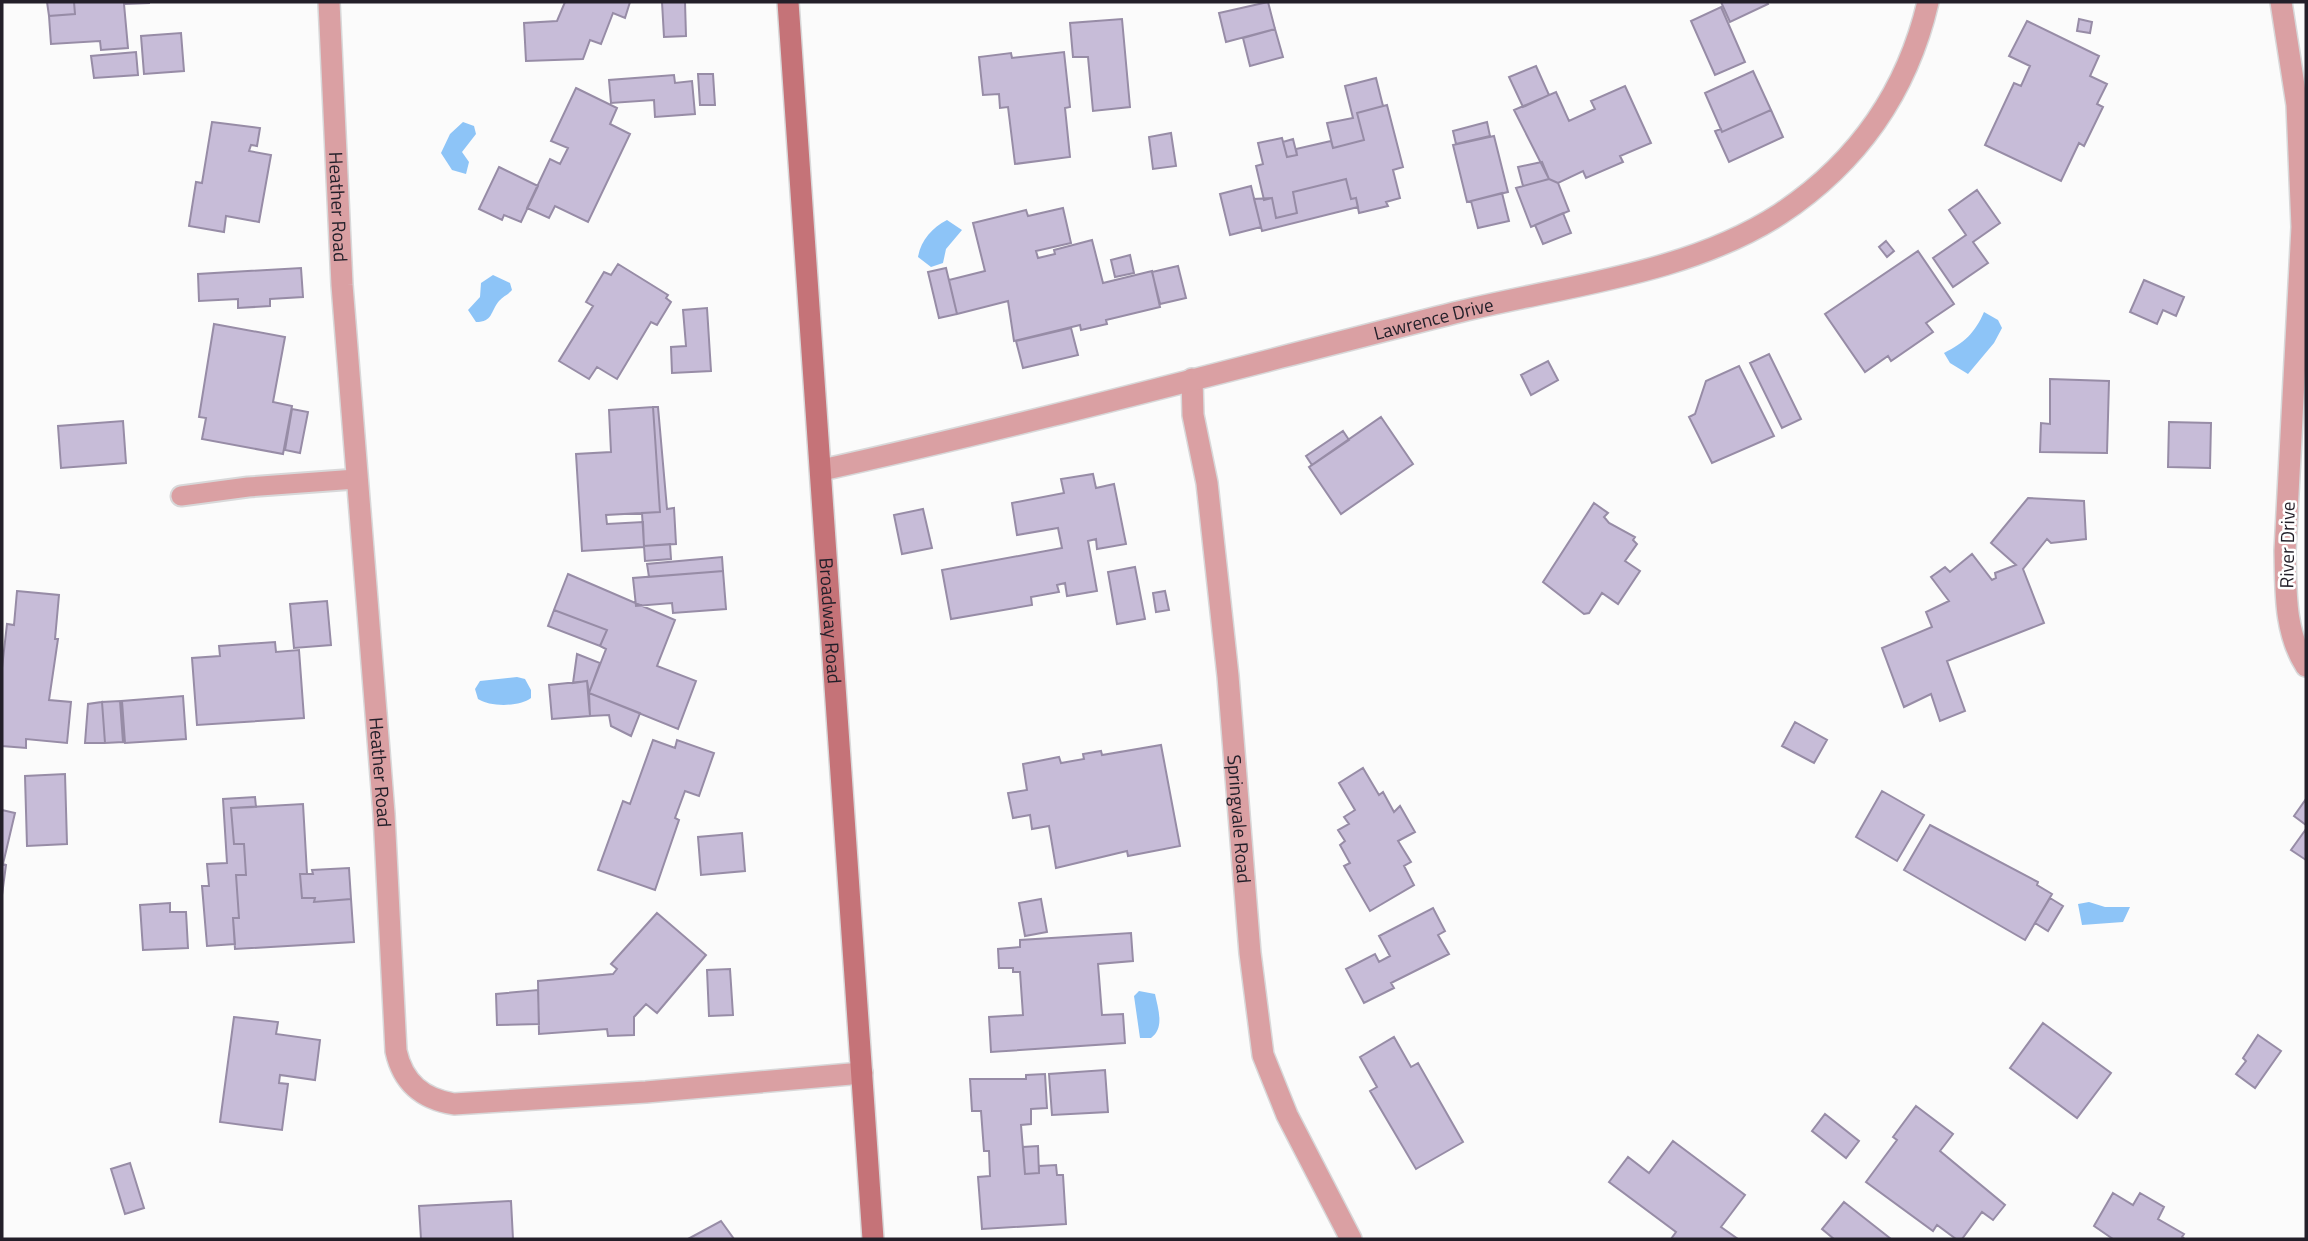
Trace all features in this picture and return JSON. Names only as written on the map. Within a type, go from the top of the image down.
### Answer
[{"type":"street","name":"Heather Road","points":[[329,2],[342,285],[384,814],[396,1051],[405,1076],[413,1086],[435,1101],[454,1104],[646,1092],[862,1073]]},
{"type":"street","name":"Broadway Road","points":[[788,2],[873,1239]]},
{"type":"street","name":"Lawrence Drive","points":[[822,470],[1466,310],[1584,285],[1707,250],[1777,215],[1816,187],[1882,114],[1899,89],[1915,50],[1928,2]]},
{"type":"street","name":"River Drive","points":[[2281,2],[2297,105],[2302,227],[2285,551],[2286,602],[2291,633],[2306,666]]},
{"type":"street","name":"Springvale Road","points":[[1192,379],[1193,415],[1207,483],[1228,676],[1250,953],[1263,1055],[1287,1115],[1351,1239]]},
{"type":"lane","points":[[181,496],[248,487],[356,479]]},
{"type":"water","points":[[463,122],[474,126],[476,134],[462,152],[469,162],[466,174],[452,170],[441,153],[450,134]]},
{"type":"water","points":[[947,220],[962,230],[946,249],[943,263],[931,267],[918,257],[919,251],[928,235]]},
{"type":"water","points":[[493,275],[510,283],[512,290],[499,301],[486,320],[476,322],[468,310],[480,297],[481,283]]},
{"type":"water","points":[[1984,312],[1998,320],[2002,328],[1994,343],[1968,374],[1950,363],[1944,353],[1968,337]]},
{"type":"water","points":[[517,677],[525,679],[531,690],[531,698],[526,701],[504,705],[478,699],[475,689],[480,681]]},
{"type":"water","points":[[2089,902],[2105,907],[2130,907],[2123,922],[2082,925],[2078,904]]},
{"type":"water","points":[[1139,991],[1155,994],[1159,1024],[1151,1038],[1140,1038],[1134,996]]},
{"type":"building","points":[[47,2],[74,2],[75,14],[49,16]]},
{"type":"building","points":[[74,2],[149,3],[124,4],[128,48],[101,50],[100,41],[51,44],[49,16],[75,14]]},
{"type":"building","points":[[565,2],[630,2],[625,18],[613,13],[601,44],[590,40],[583,59],[526,61],[524,23],[557,21]]},
{"type":"building","points":[[662,2],[685,2],[686,36],[664,37]]},
{"type":"building","points":[[1268,2],[1275,29],[1226,42],[1219,13]]},
{"type":"building","points":[[1721,2],[1767,2],[1768,4],[1730,22]]},
{"type":"building","points":[[1721,7],[1745,62],[1715,75],[1691,21]]},
{"type":"building","points":[[1122,19],[1130,107],[1093,111],[1088,57],[1073,57],[1070,23]]},
{"type":"building","points":[[2079,19],[2092,22],[2090,33],[2077,31]]},
{"type":"building","points":[[2027,21],[2099,56],[2090,76],[2107,84],[2097,104],[2103,107],[2084,146],[2079,143],[2061,181],[1985,145],[2014,83],[2021,86],[2030,66],[2009,56]]},
{"type":"building","points":[[1275,29],[1283,57],[1250,66],[1243,38]]},
{"type":"building","points":[[181,33],[184,71],[144,74],[141,36]]},
{"type":"building","points":[[136,52],[138,75],[94,78],[91,56]]},
{"type":"building","points":[[1064,52],[1070,107],[1065,108],[1070,157],[1015,164],[1008,107],[1000,108],[999,94],[983,95],[979,57],[1011,53],[1012,58]]},
{"type":"building","points":[[1536,66],[1549,95],[1523,107],[1509,77]]},
{"type":"building","points":[[1753,71],[1771,110],[1722,132],[1705,93]]},
{"type":"building","points":[[698,74],[713,74],[715,105],[700,105]]},
{"type":"building","points":[[674,75],[675,83],[692,81],[695,114],[655,117],[654,100],[611,103],[609,80]]},
{"type":"building","points":[[1376,78],[1383,106],[1357,113],[1364,140],[1333,148],[1327,123],[1353,118],[1345,86]]},
{"type":"building","points":[[1625,86],[1651,143],[1620,156],[1623,162],[1586,178],[1583,171],[1558,183],[1549,179],[1514,110],[1556,92],[1569,121],[1595,109],[1591,101]]},
{"type":"building","points":[[576,88],[617,108],[610,124],[630,134],[588,222],[555,206],[549,218],[527,208],[550,159],[560,164],[568,148],[551,141]]},
{"type":"building","points":[[1387,105],[1403,167],[1393,170],[1400,198],[1386,202],[1388,206],[1359,213],[1356,198],[1351,199],[1346,179],[1293,192],[1297,213],[1276,218],[1272,198],[1264,200],[1256,166],[1263,164],[1258,143],[1282,138],[1287,157],[1297,155],[1296,149],[1331,141],[1333,148],[1364,140],[1357,113]]},
{"type":"building","points":[[1771,110],[1783,137],[1729,162],[1715,131],[1721,129],[1722,132]]},
{"type":"building","points":[[212,122],[260,128],[257,146],[251,145],[249,151],[271,155],[259,222],[226,216],[224,232],[189,226],[196,182],[202,183]]},
{"type":"building","points":[[1487,122],[1490,136],[1456,144],[1453,131]]},
{"type":"building","points":[[1171,133],[1176,166],[1153,169],[1149,137]]},
{"type":"building","points":[[1494,136],[1508,192],[1467,202],[1453,145]]},
{"type":"building","points":[[1293,139],[1297,155],[1287,157],[1283,142]]},
{"type":"building","points":[[1542,162],[1549,179],[1523,186],[1518,167]]},
{"type":"building","points":[[499,167],[538,186],[521,222],[504,215],[502,220],[479,209]]},
{"type":"building","points":[[1346,179],[1351,199],[1356,198],[1358,207],[1262,231],[1254,199],[1272,198],[1276,218],[1297,213],[1293,192]]},
{"type":"building","points":[[1549,179],[1558,183],[1569,211],[1531,227],[1516,188]]},
{"type":"building","points":[[1251,186],[1261,227],[1230,235],[1220,194]]},
{"type":"building","points":[[1977,190],[2000,223],[1973,242],[1988,263],[1953,287],[1933,258],[1966,235],[1949,210]]},
{"type":"building","points":[[1502,193],[1509,221],[1478,228],[1471,201]]},
{"type":"building","points":[[1063,208],[1071,243],[1036,251],[1038,258],[1055,254],[1054,250],[1092,240],[1103,283],[1152,271],[1160,307],[1106,320],[1107,324],[1081,330],[1080,325],[1014,341],[1008,301],[957,314],[949,280],[985,271],[973,223],[1026,210],[1028,216]]},
{"type":"building","points":[[1563,213],[1571,233],[1543,244],[1535,225]]},
{"type":"building","points":[[1886,241],[1894,251],[1887,257],[1879,247]]},
{"type":"building","points":[[1918,251],[1954,304],[1926,323],[1933,332],[1891,361],[1888,356],[1865,372],[1825,314]]},
{"type":"building","points":[[1130,255],[1134,273],[1115,277],[1111,260]]},
{"type":"building","points":[[618,264],[668,295],[666,298],[671,302],[657,325],[651,322],[617,379],[597,367],[589,379],[559,361],[593,306],[586,302],[604,272],[611,275]]},
{"type":"building","points":[[1178,266],[1186,298],[1160,304],[1152,272]]},
{"type":"building","points":[[301,268],[303,297],[270,299],[270,306],[238,308],[238,299],[199,301],[198,274]]},
{"type":"building","points":[[946,268],[957,314],[939,318],[928,272]]},
{"type":"building","points":[[2144,280],[2184,297],[2176,316],[2163,310],[2157,324],[2130,312]]},
{"type":"building","points":[[707,308],[711,371],[672,373],[671,347],[686,346],[683,310]]},
{"type":"building","points":[[214,324],[285,337],[273,402],[292,406],[283,454],[202,439],[206,418],[199,417]]},
{"type":"building","points":[[1071,328],[1078,355],[1023,368],[1016,341]]},
{"type":"building","points":[[1769,354],[1801,419],[1782,428],[1750,363]]},
{"type":"building","points":[[1548,361],[1558,380],[1531,395],[1521,375]]},
{"type":"building","points":[[1739,366],[1774,436],[1712,463],[1689,417],[1695,414],[1706,381]]},
{"type":"building","points":[[2050,379],[2109,381],[2107,453],[2040,452],[2041,423],[2050,424]]},
{"type":"building","points":[[653,407],[658,407],[667,509],[674,508],[676,544],[644,546],[642,513],[660,512]]},
{"type":"building","points":[[653,407],[660,512],[606,515],[607,524],[643,522],[644,547],[582,551],[576,454],[611,452],[609,410]]},
{"type":"building","points":[[292,409],[308,412],[300,453],[285,450]]},
{"type":"building","points":[[1381,417],[1413,464],[1341,514],[1309,467]]},
{"type":"building","points":[[123,421],[126,463],[61,468],[58,426]]},
{"type":"building","points":[[2169,422],[2211,423],[2210,468],[2168,467]]},
{"type":"building","points":[[1343,431],[1349,440],[1312,465],[1306,456]]},
{"type":"building","points":[[1093,474],[1096,488],[1114,484],[1126,544],[1097,549],[1096,539],[1088,541],[1097,591],[1067,596],[1065,583],[1057,585],[1059,592],[1031,597],[1032,605],[951,619],[942,570],[1062,548],[1058,528],[1017,535],[1012,503],[1064,493],[1061,479]]},
{"type":"building","points":[[2028,498],[2084,501],[2086,539],[2051,543],[2047,539],[2023,569],[2044,623],[1947,661],[1965,711],[1940,721],[1931,694],[1904,707],[1882,648],[1932,627],[1926,612],[1949,601],[1931,577],[1945,567],[1950,572],[1972,554],[1992,580],[1996,578],[1995,573],[2016,565],[1991,543]]},
{"type":"building","points":[[1594,503],[1608,513],[1604,517],[1609,523],[1635,537],[1633,540],[1637,544],[1625,561],[1640,571],[1618,604],[1602,593],[1589,613],[1584,614],[1543,582]]},
{"type":"building","points":[[923,509],[932,548],[902,554],[894,515]]},
{"type":"building","points":[[670,544],[671,559],[645,561],[644,546]]},
{"type":"building","points":[[722,557],[723,571],[649,577],[647,564]]},
{"type":"building","points":[[1135,567],[1145,619],[1117,624],[1108,572]]},
{"type":"building","points":[[723,571],[726,609],[673,613],[672,603],[636,606],[633,578]]},
{"type":"building","points":[[568,574],[675,620],[657,666],[696,681],[678,729],[589,693],[606,649],[600,646],[607,630],[554,610]]},
{"type":"building","points":[[17,591],[59,595],[55,639],[58,639],[49,700],[71,702],[67,743],[26,739],[26,748],[2,746],[2,668],[7,624],[14,625]]},
{"type":"building","points":[[1165,591],[1169,610],[1156,612],[1153,593]]},
{"type":"building","points":[[327,601],[331,645],[294,648],[290,604]]},
{"type":"building","points":[[554,610],[607,630],[600,646],[548,626]]},
{"type":"building","points":[[275,642],[276,652],[299,650],[304,718],[197,725],[192,658],[220,656],[219,646]]},
{"type":"building","points":[[577,654],[600,663],[589,693],[587,681],[573,683]]},
{"type":"building","points":[[587,681],[590,716],[552,719],[549,685]]},
{"type":"building","points":[[589,693],[640,713],[631,736],[611,726],[609,715],[590,716]]},
{"type":"building","points":[[183,696],[186,739],[125,743],[122,701]]},
{"type":"building","points":[[120,701],[123,742],[105,743],[102,702]]},
{"type":"building","points":[[102,702],[105,743],[85,743],[88,704]]},
{"type":"building","points":[[1795,722],[1827,740],[1814,763],[1782,746]]},
{"type":"building","points":[[653,740],[675,748],[677,740],[714,753],[699,796],[685,791],[675,818],[679,820],[655,890],[598,870],[623,801],[630,804]]},
{"type":"building","points":[[1161,745],[1180,846],[1128,856],[1127,851],[1056,868],[1049,826],[1032,829],[1030,815],[1013,818],[1008,793],[1027,790],[1023,764],[1059,757],[1061,763],[1084,759],[1083,754],[1101,751],[1102,755]]},
{"type":"building","points":[[1363,768],[1379,795],[1383,792],[1394,812],[1400,806],[1415,832],[1398,841],[1411,862],[1404,866],[1414,885],[1370,911],[1344,866],[1350,863],[1340,845],[1345,841],[1338,830],[1349,824],[1344,817],[1355,810],[1339,783]]},
{"type":"building","points":[[65,774],[67,844],[27,846],[25,776]]},
{"type":"building","points":[[1882,791],[1924,815],[1897,861],[1856,837]]},
{"type":"building","points":[[255,797],[256,807],[231,808],[234,844],[244,844],[246,875],[236,875],[239,918],[233,918],[235,944],[207,946],[202,886],[209,886],[207,864],[227,863],[223,799]]},
{"type":"building","points":[[2306,799],[2306,825],[2294,816]]},
{"type":"building","points":[[303,804],[307,874],[300,874],[302,898],[315,898],[314,902],[351,899],[354,942],[235,949],[233,918],[239,918],[236,875],[246,875],[244,844],[234,844],[231,808]]},
{"type":"building","points":[[2,810],[15,813],[3,864],[6,865],[2,895]]},
{"type":"building","points":[[1930,825],[2038,882],[2037,885],[2052,894],[2025,940],[1904,870]]},
{"type":"building","points":[[2306,829],[2306,860],[2291,850]]},
{"type":"building","points":[[742,833],[745,871],[701,875],[698,837]]},
{"type":"building","points":[[349,868],[351,899],[314,902],[315,898],[302,898],[300,874],[313,874],[312,870]]},
{"type":"building","points":[[2050,898],[2063,906],[2048,931],[2035,923]]},
{"type":"building","points":[[1041,899],[1047,932],[1025,936],[1019,903]]},
{"type":"building","points":[[170,903],[170,912],[186,912],[188,948],[143,950],[140,905]]},
{"type":"building","points":[[1433,908],[1445,931],[1438,935],[1449,954],[1391,983],[1394,988],[1364,1003],[1346,969],[1375,954],[1379,962],[1390,956],[1379,936]]},
{"type":"building","points":[[657,913],[706,955],[657,1013],[646,1004],[634,1017],[634,1035],[608,1036],[607,1029],[539,1034],[538,981],[613,974],[617,969],[611,964]]},
{"type":"building","points":[[1131,933],[1133,961],[1098,964],[1102,1015],[1123,1014],[1125,1043],[991,1052],[989,1017],[1023,1015],[1020,972],[1013,972],[1013,968],[999,968],[998,949],[1020,947],[1020,940]]},
{"type":"building","points":[[730,969],[733,1015],[709,1016],[707,970]]},
{"type":"building","points":[[538,990],[539,1024],[497,1025],[496,994]]},
{"type":"building","points":[[234,1017],[278,1022],[276,1034],[320,1040],[315,1080],[280,1075],[279,1083],[288,1084],[282,1130],[220,1122]]},
{"type":"building","points":[[2043,1023],[2111,1073],[2077,1118],[2010,1068]]},
{"type":"building","points":[[2258,1035],[2281,1051],[2255,1088],[2236,1074],[2246,1061],[2243,1058]]},
{"type":"building","points":[[1394,1037],[1411,1067],[1418,1063],[1463,1142],[1416,1169],[1370,1091],[1377,1087],[1360,1057]]},
{"type":"building","points":[[1105,1070],[1108,1112],[1052,1115],[1049,1074]]},
{"type":"building","points":[[1045,1074],[1047,1108],[1031,1109],[1031,1124],[1021,1125],[1025,1174],[1039,1173],[1039,1166],[1056,1165],[1057,1175],[1063,1175],[1066,1224],[982,1229],[978,1177],[990,1176],[989,1151],[984,1151],[981,1111],[972,1111],[970,1079],[1026,1079],[1026,1075]]},
{"type":"building","points":[[1916,1106],[1953,1134],[1940,1151],[2005,1205],[1993,1220],[1982,1212],[1962,1239],[1956,1239],[1937,1225],[1933,1231],[1866,1182],[1897,1140],[1893,1137]]},
{"type":"building","points":[[1825,1114],[1859,1141],[1846,1158],[1812,1131]]},
{"type":"building","points":[[1673,1141],[1745,1195],[1721,1227],[1738,1239],[1671,1239],[1676,1232],[1609,1182],[1628,1157],[1649,1173]]},
{"type":"building","points":[[1038,1146],[1039,1173],[1025,1174],[1023,1147]]},
{"type":"building","points":[[130,1163],[144,1208],[125,1214],[111,1169]]},
{"type":"building","points":[[2113,1193],[2133,1205],[2140,1193],[2164,1207],[2158,1219],[2184,1234],[2182,1237],[2185,1239],[2113,1239],[2094,1226]]},
{"type":"building","points":[[511,1201],[513,1239],[421,1239],[419,1206]]},
{"type":"building","points":[[1844,1202],[1891,1239],[1834,1239],[1822,1229]]},
{"type":"building","points":[[721,1221],[734,1239],[688,1239]]}]
